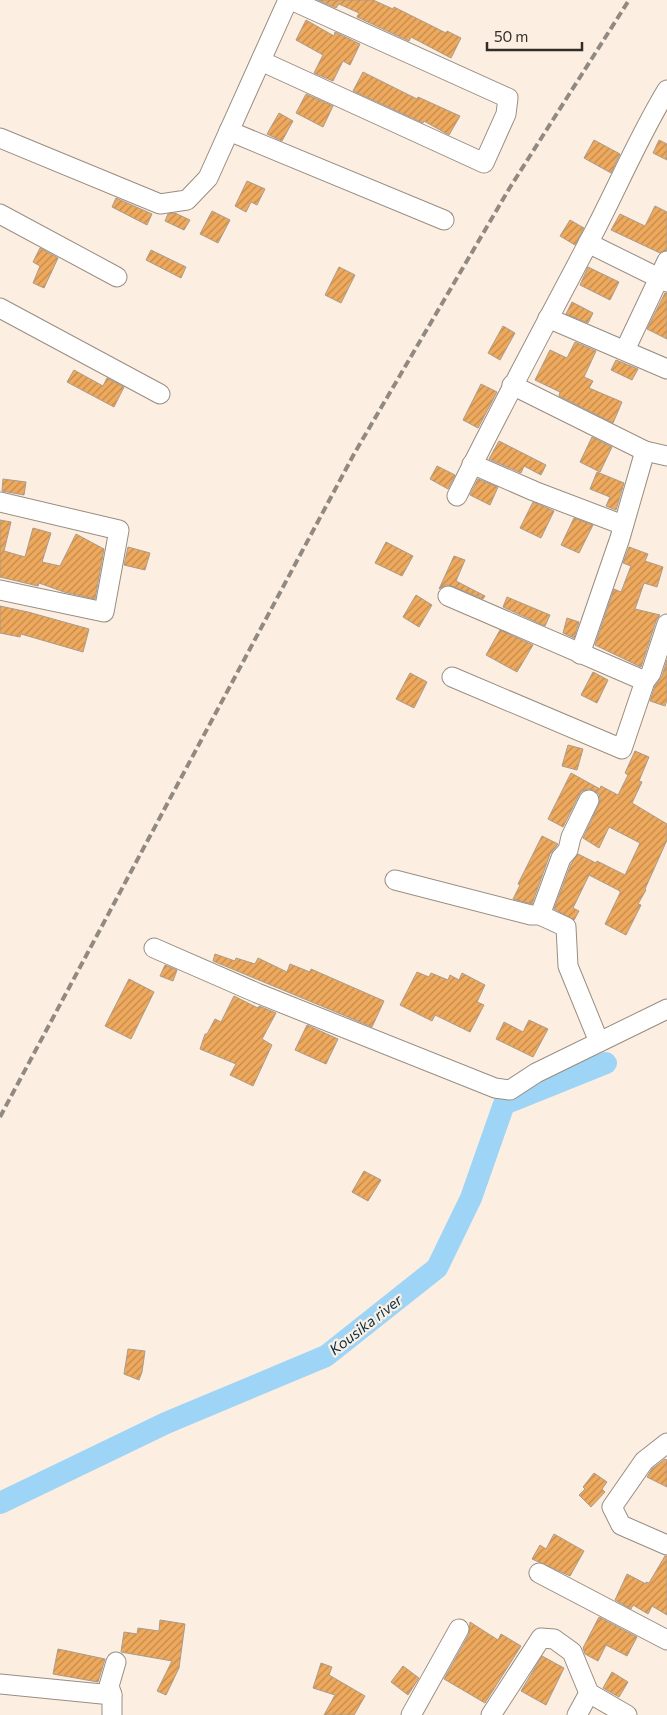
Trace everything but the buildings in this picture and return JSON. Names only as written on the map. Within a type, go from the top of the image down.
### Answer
[{"type":"street","points":[[0,138],[160,204],[187,200],[208,178],[229,131],[261,61],[289,0],[508,98],[506,114],[484,163],[261,61]]},
{"type":"street","points":[[456,496],[512,385],[588,243],[649,119],[667,90]]},
{"type":"street","points":[[229,131],[444,220]]},
{"type":"street","points":[[0,214],[117,277]]},
{"type":"street","points":[[588,243],[663,280]]},
{"type":"street","points":[[625,350],[663,280],[667,261]]},
{"type":"street","points":[[0,308],[160,394]]},
{"type":"street","points":[[548,318],[667,369]]},
{"type":"street","points":[[512,385],[645,451],[667,456]]},
{"type":"street","points":[[580,654],[623,525],[645,451]]},
{"type":"street","points":[[472,464],[534,491],[623,525]]},
{"type":"street","points":[[0,502],[119,530],[104,612],[0,590]]},
{"type":"street","points":[[448,596],[645,681]]},
{"type":"street","points":[[452,677],[622,749],[645,681],[651,673],[667,624]]},
{"type":"street","points":[[540,915],[561,858],[568,850],[571,838],[589,800]]},
{"type":"street","points":[[395,880],[531,915],[540,915],[566,927],[568,966],[599,1042]]},
{"type":"street","points":[[154,948],[257,993],[495,1088],[510,1090],[536,1073],[667,1009]]},
{"type":"street","points":[[667,1443],[644,1460],[612,1507],[621,1525],[667,1545]]},
{"type":"street","points":[[539,1573],[667,1640]]},
{"type":"street","points":[[419,1712],[459,1629]]},
{"type":"street","points":[[490,1715],[541,1638],[554,1639],[572,1652],[589,1693],[627,1715]]},
{"type":"street","points":[[112,1715],[112,1695],[109,1686],[116,1662]]},
{"type":"street","points":[[0,1684],[112,1695]]},
{"type":"street","points":[[576,1715],[589,1693]]},
{"type":"waterway","name":"Kousika river","points":[[0,1503],[166,1423],[326,1356],[437,1268],[471,1198],[504,1104],[606,1063]]},
{"type":"railway","points":[[0,1117],[354,454],[509,189],[629,0]]}]
